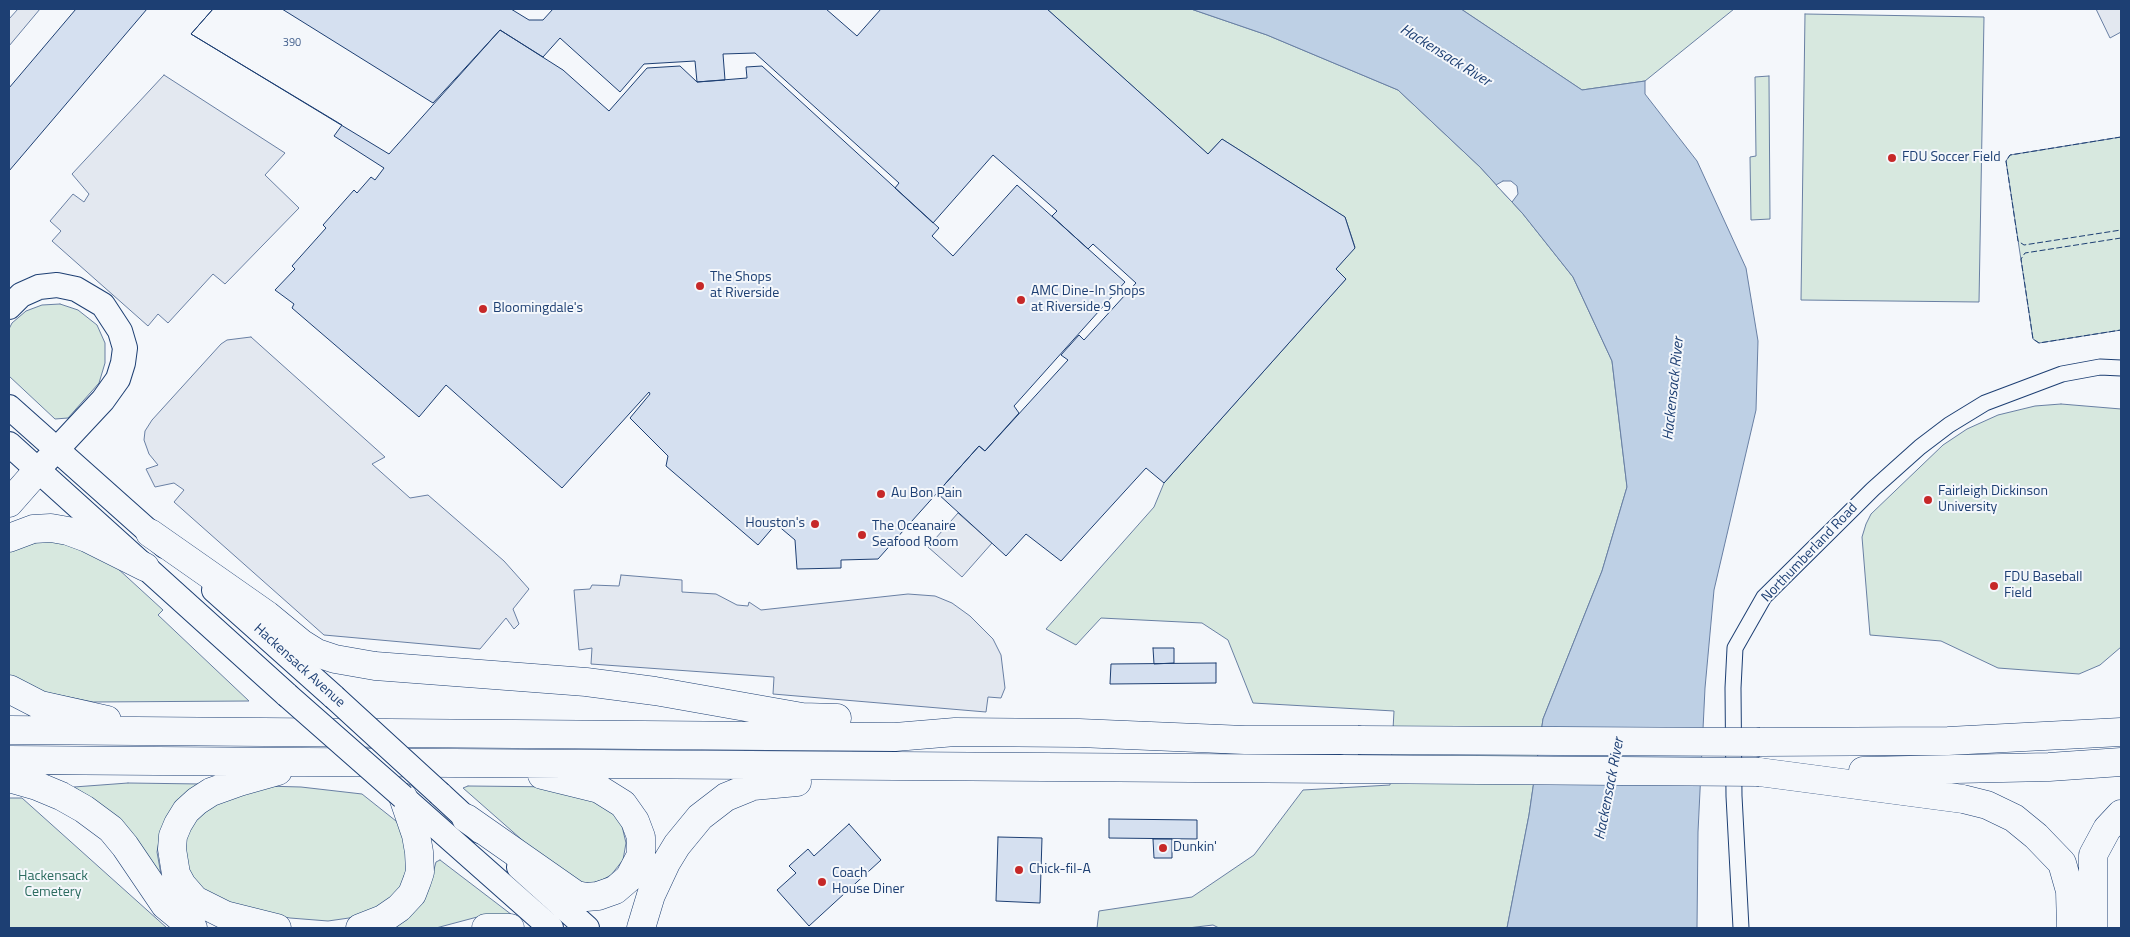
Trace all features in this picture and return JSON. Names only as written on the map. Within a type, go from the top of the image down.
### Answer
[{"type":"highway","points":[[9,503],[38,470]]},
{"type":"highway","points":[[9,538],[33,529],[51,528],[68,531],[87,538],[144,567]]},
{"type":"highway","points":[[150,533],[267,616],[301,643],[317,653],[335,659],[375,666],[586,682],[655,690],[802,717],[937,721],[955,732]]},
{"type":"highway","points":[[9,689],[40,705],[149,731]]},
{"type":"highway","points":[[9,730],[895,737],[955,732],[1079,733],[1245,740],[1760,742],[1948,741],[2121,732]]},
{"type":"highway","points":[[9,760],[1759,772],[1937,771],[2121,762]]},
{"type":"highway","points":[[277,928],[224,915],[195,900],[182,886],[176,874],[173,862],[173,836],[186,811],[197,800],[211,792],[239,782],[311,763]]},
{"type":"highway","points":[[466,818],[576,895],[586,897],[598,896],[615,890],[629,878],[638,864],[641,856],[641,836],[635,821],[623,804],[603,791],[589,786],[494,764]]},
{"type":"highway","points":[[641,928],[651,895],[673,851],[700,817],[726,798],[753,786],[804,782],[892,766]]},
{"type":"highway","points":[[1759,772],[1963,799],[1988,805],[2014,818],[2036,836],[2062,863],[2070,891],[2071,928]]},
{"type":"highway","points":[[9,778],[37,786],[61,796],[84,809],[111,829],[125,846],[165,905],[193,928]]},
{"type":"highway","points":[[360,928],[383,918],[399,908],[412,894],[420,872],[416,835],[403,797]]},
{"type":"highway","points":[[2092,928],[2093,855],[2107,829],[2121,814]]},
{"type":"highway","points":[[486,928],[510,928]]},
{"type":"main road","points":[[9,306],[21,296],[39,286],[57,285],[76,289],[103,305],[120,330],[125,348],[118,379],[104,400],[38,470]]},
{"type":"main road","points":[[10,406],[9,446],[551,928]]},
{"type":"main road","name":"Hackensack Avenue","points":[[10,406],[334,697],[586,928]]},
{"type":"street","name":"Northumberland Road","points":[[1741,928],[1734,796],[1733,688],[1735,648],[1764,597],[1874,489],[1920,447],[1949,425],[1985,403],[2062,374],[2100,367],[2121,368]]},
{"type":"street","points":[[1739,901],[1748,928]]},
{"type":"green space","points":[[1047,9],[1191,9],[1267,35],[1398,90],[1480,167],[1523,214],[1573,277],[1612,361],[1627,487],[1602,571],[1543,719],[1529,815],[1507,928],[1219,928],[1213,925],[1188,928],[1097,928],[1099,911],[1192,897],[1254,855],[1303,790],[1390,785],[1394,711],[1253,703],[1228,640],[1202,623],[1101,618],[1076,645],[1046,629],[1154,507],[1164,483],[1346,279],[1336,269],[1355,247],[1345,217],[1222,139],[1208,154]]},
{"type":"green space","points":[[1461,9],[1734,9],[1645,81],[1582,90]]},
{"type":"green space","name":"FDU Soccer Field","points":[[1805,14],[1984,17],[1979,302],[1801,300]]},
{"type":"green space","points":[[1769,76],[1770,219],[1751,220],[1750,157],[1756,156],[1755,77]]},
{"type":"green space","points":[[2121,137],[2121,330],[2039,343],[2033,339],[2006,161],[2010,155]]},
{"type":"green space","points":[[60,304],[78,310],[97,325],[105,343],[105,363],[99,383],[68,418],[55,419],[9,376],[9,329],[12,323],[26,311],[42,305]]},
{"type":"green space","name":"FDU Baseball Field","points":[[2061,404],[2121,409],[2121,647],[2100,665],[2079,674],[1998,668],[1941,641],[1870,635],[1862,537],[1871,514],[1943,445],[1967,429],[1998,415],[2035,406]]},
{"type":"green space","points":[[57,537],[104,556],[163,610],[158,615],[249,701],[93,702],[24,688],[9,677],[9,552],[13,549]]},
{"type":"green space","points":[[128,783],[201,784],[160,836],[157,852],[162,880],[95,800],[74,787]]},
{"type":"green space","points":[[264,786],[301,787],[362,794],[396,821],[405,834],[411,864],[401,888],[389,900],[371,911],[349,918],[328,921],[290,918],[253,911],[219,900],[199,888],[186,866],[183,844],[193,817],[227,793]]},
{"type":"green space","points":[[468,786],[562,787],[613,806],[622,826],[626,843],[623,860],[611,875],[602,880],[592,883],[576,882],[562,875],[463,788]]},
{"type":"green space","name":"Hackensack Cemetery","points":[[9,798],[22,798],[167,928],[9,928]]},
{"type":"green space","points":[[440,860],[516,918],[481,916],[436,928],[388,928],[431,881],[436,862]]},
{"type":"shaded area","points":[[18,9],[40,9],[9,46],[9,19]]},
{"type":"shaded area","points":[[2096,9],[2121,9],[2121,32],[2110,38]]},
{"type":"shaded area","points":[[164,75],[285,153],[265,175],[299,208],[225,284],[213,274],[168,323],[158,314],[148,326],[52,241],[61,231],[50,221],[73,194],[84,202],[89,194],[72,174]]},
{"type":"shaded area","points":[[251,337],[385,457],[372,464],[410,498],[428,495],[504,561],[529,589],[513,609],[519,624],[514,629],[506,618],[480,649],[324,635],[174,502],[184,490],[174,483],[155,487],[146,469],[158,465],[149,454],[144,440],[145,431],[152,420],[221,344],[227,340]]},
{"type":"shaded area","points":[[958,513],[992,543],[962,577],[928,547]]},
{"type":"shaded area","points":[[621,575],[682,580],[682,592],[716,594],[737,605],[748,606],[749,602],[761,610],[908,594],[935,596],[952,603],[970,616],[993,639],[1001,655],[1005,688],[1001,698],[988,697],[986,712],[773,694],[774,677],[591,664],[592,648],[579,650],[574,590],[590,589],[592,585],[619,586]]},
{"type":"water","name":"Hackensack River","points":[[1191,9],[1461,9],[1582,90],[1645,81],[1645,94],[1697,161],[1746,268],[1758,341],[1756,410],[1714,590],[1705,688],[1698,832],[1697,928],[1507,928],[1529,815],[1543,719],[1602,571],[1627,487],[1612,361],[1573,277],[1523,214],[1480,167],[1398,90],[1267,35]]},
{"type":"pier","points":[[1503,181],[1511,181],[1517,186],[1518,194],[1512,202],[1496,185]]},
{"type":"building","points":[[76,9],[147,9],[9,171],[9,88]]},
{"type":"building","name":"The Shops at Riverside","points":[[213,9],[282,9],[433,103],[500,30],[563,70],[609,111],[647,68],[680,66],[697,82],[747,78],[746,67],[762,66],[939,228],[932,236],[953,256],[1017,185],[1125,282],[1014,406],[1019,413],[985,451],[979,446],[878,559],[841,560],[841,568],[797,569],[795,540],[776,524],[758,545],[666,466],[668,456],[630,418],[650,394],[649,392],[562,488],[446,385],[419,417],[292,308],[294,304],[275,290],[295,269],[292,266],[326,228],[323,225],[354,190],[357,193],[371,177],[375,180],[384,168],[334,136],[342,125],[191,34]]},
{"type":"building","points":[[213,9],[511,9],[529,20],[543,20],[553,9],[826,9],[857,36],[881,9],[1047,9],[1208,154],[1222,139],[1345,217],[1355,248],[1336,269],[1346,279],[1164,483],[1146,468],[1061,561],[1026,534],[1006,556],[937,493],[979,446],[985,451],[1068,360],[1061,355],[1079,335],[1084,340],[1136,283],[1093,244],[1088,249],[1052,216],[1057,211],[993,155],[933,223],[895,188],[899,183],[755,53],[723,54],[725,80],[697,82],[695,61],[644,64],[620,92],[560,38],[543,57],[500,30],[389,154],[191,34]]},
{"type":"building","points":[[1153,648],[1174,648],[1174,663],[1154,664]]},
{"type":"building","points":[[1216,663],[1216,683],[1110,684],[1111,664]]},
{"type":"building","points":[[1109,819],[1197,820],[1197,839],[1109,838]]},
{"type":"building","name":"Coach House Diner","points":[[849,824],[881,860],[809,926],[777,890],[796,873],[789,866],[808,849],[814,856]]},
{"type":"building","name":"Chick-fil-A","points":[[998,837],[1042,838],[1040,903],[996,901]]},
{"type":"building","name":"Dunkin'","points":[[1153,839],[1172,839],[1172,858],[1154,858]]},
{"type":"fence","points":[[2121,137],[2010,155],[2006,161],[2018,241],[2024,245],[2121,230]]},
{"type":"fence","points":[[2121,238],[2025,253],[2021,259],[2033,339],[2039,343],[2121,330]]},
{"type":"place","name":"FDU Soccer Field","points":[[1892,158]]},
{"type":"place","name":"The Shops at Riverside","points":[[700,286]]},
{"type":"place","name":"AMC Dine-In Shops at Riverside 9","points":[[1021,300]]},
{"type":"place","name":"Bloomingdale's","points":[[483,309]]},
{"type":"place","name":"Au Bon Pain","points":[[881,494]]},
{"type":"place","name":"Fairleigh Dickinson University","points":[[1928,500]]},
{"type":"place","name":"Houston's","points":[[815,524]]},
{"type":"place","name":"The Oceanaire Seafood Room","points":[[862,535]]},
{"type":"place","name":"FDU Baseball Field","points":[[1994,586]]},
{"type":"place","name":"Dunkin'","points":[[1163,848]]},
{"type":"place","name":"Chick-fil-A","points":[[1019,870]]},
{"type":"place","name":"Coach House Diner","points":[[822,882]]}]
